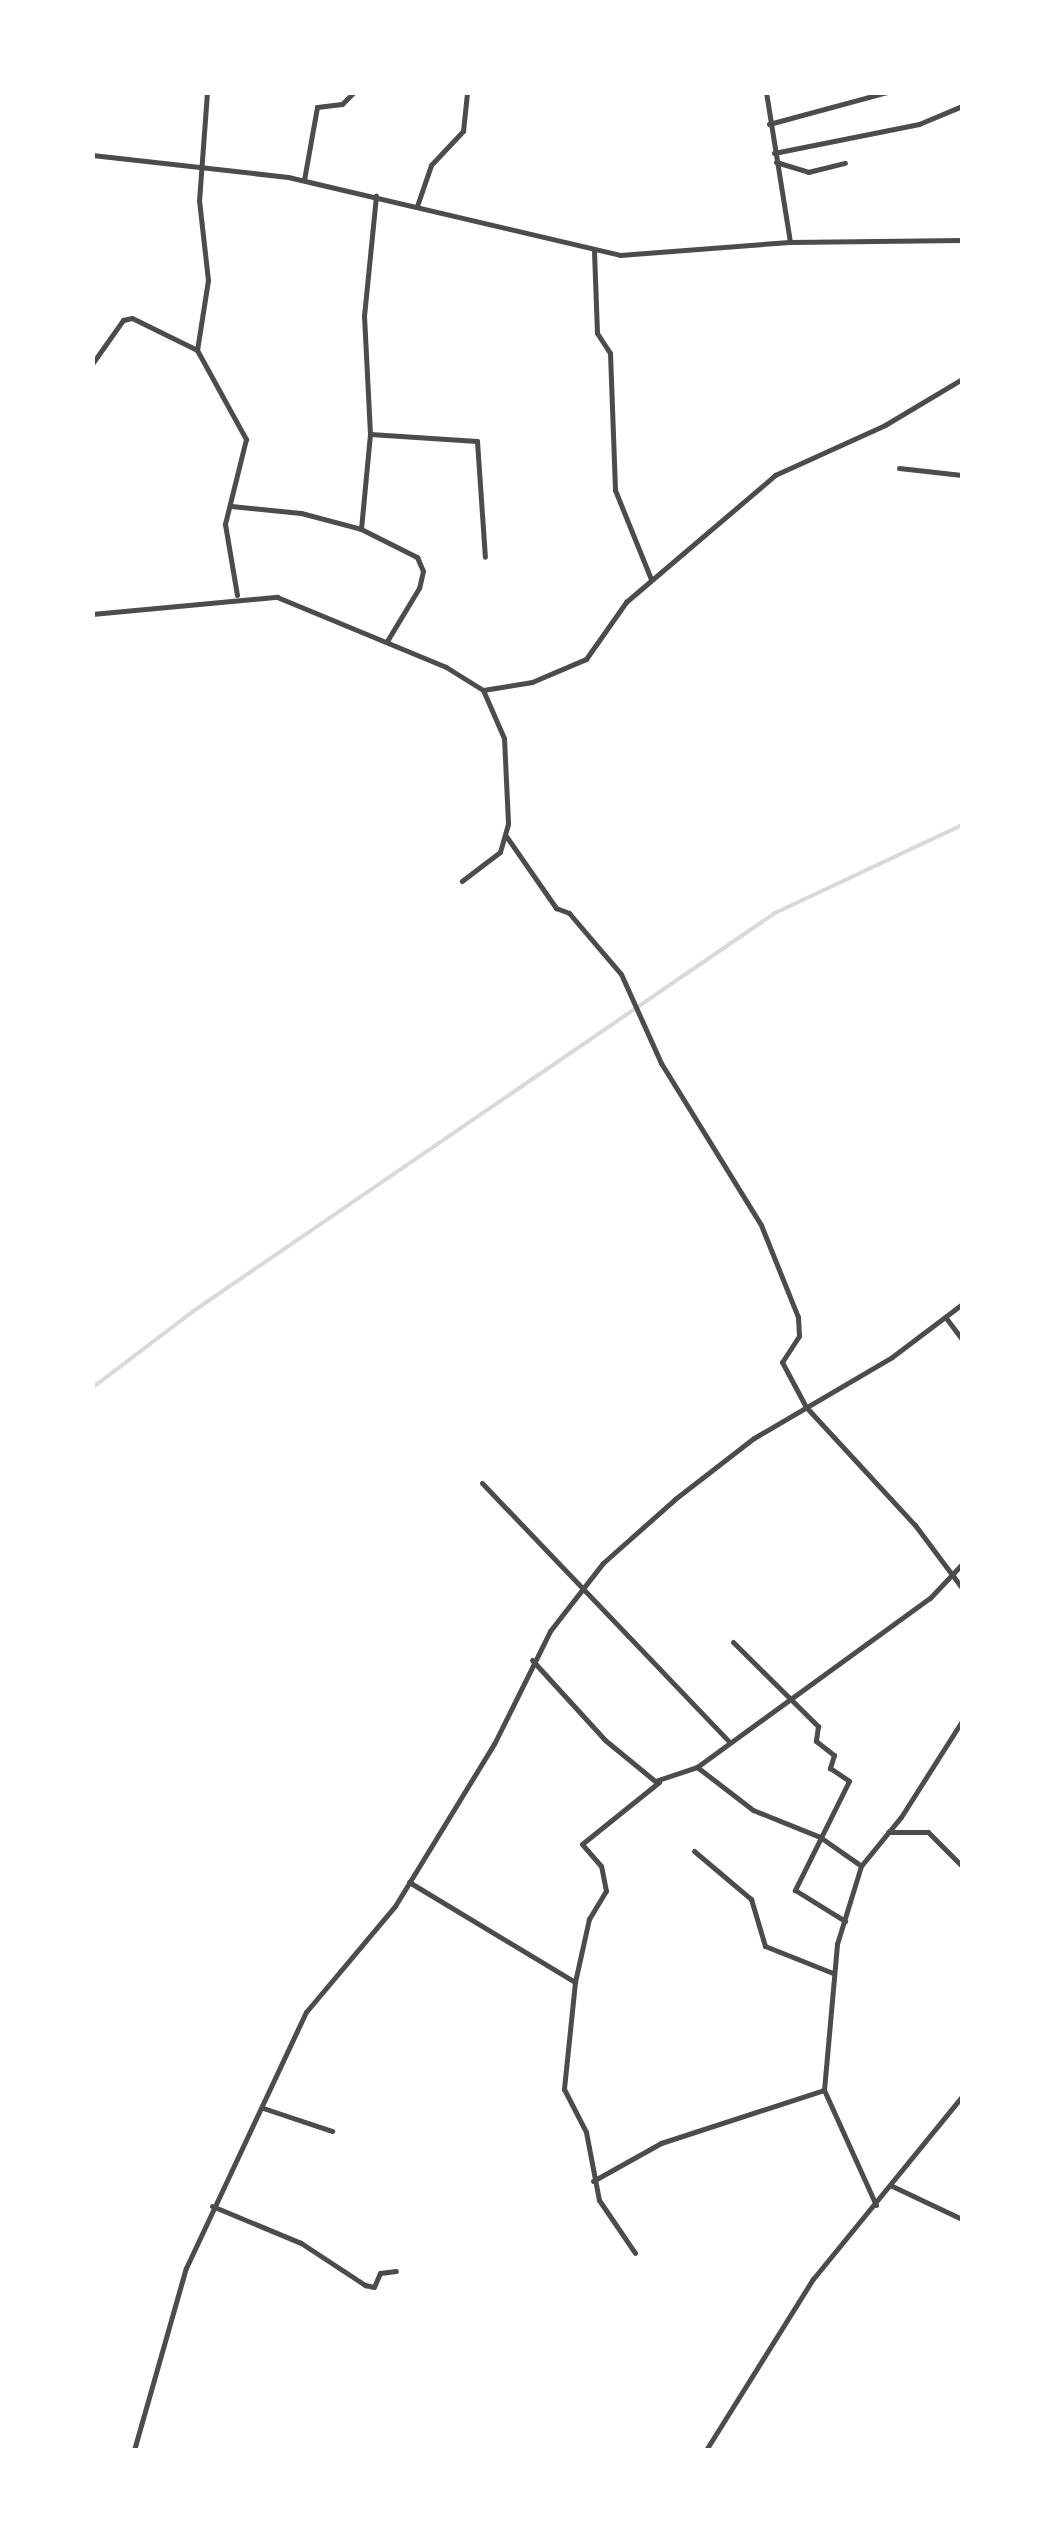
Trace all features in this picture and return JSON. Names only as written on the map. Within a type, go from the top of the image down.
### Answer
[{"type":"street","points":[[196,350],[208,280],[199,229],[207,92]]},
{"type":"street","points":[[304,180],[317,106],[342,104],[354,92]]},
{"type":"street","points":[[417,206],[431,165],[464,132],[467,92]]},
{"type":"street","points":[[766,92],[790,242]]},
{"type":"street","points":[[769,124],[888,92]]},
{"type":"street","points":[[774,153],[919,124],[962,106]]},
{"type":"street","points":[[92,155],[304,180],[594,252],[656,254],[790,242],[962,240]]},
{"type":"street","points":[[776,162],[808,172],[846,163]]},
{"type":"street","points":[[361,529],[370,434],[364,316],[376,196]]},
{"type":"street","points":[[594,252],[597,333],[610,353],[615,490],[651,579]]},
{"type":"street","points":[[92,364],[123,320],[132,318],[196,350],[246,440],[225,532],[237,596]]},
{"type":"street","points":[[483,690],[532,682],[586,658],[651,579],[695,549],[775,475],[886,425],[962,379]]},
{"type":"street","points":[[370,434],[478,441],[485,557]]},
{"type":"street","points":[[898,468],[962,475]]},
{"type":"street","points":[[230,506],[300,513],[361,529],[399,545],[423,571],[400,630],[387,642]]},
{"type":"street","points":[[92,614],[237,596],[277,597],[387,642],[483,690],[496,711],[511,775],[506,836],[500,852],[462,881]]},
{"type":"street","points":[[506,836],[556,908],[568,913],[621,974],[662,1063],[761,1225],[798,1317],[799,1336],[782,1362],[806,1407],[915,1525],[962,1588]]},
{"type":"street","points":[[134,2450],[186,2268],[212,2206],[315,1998],[409,1882],[494,1744],[529,1678],[532,1660],[582,1592],[675,1499],[962,1304]]},
{"type":"street","points":[[946,1317],[962,1339]]},
{"type":"street","points":[[482,1483],[582,1592],[728,1740]]},
{"type":"street","points":[[635,2254],[608,2216],[593,2181],[586,2132],[564,2089],[575,1982],[588,1919],[606,1892],[601,1866],[582,1844],[658,1782],[697,1767],[786,1696],[930,1598],[962,1564]]},
{"type":"street","points":[[733,1642],[818,1726],[816,1741],[834,1755],[830,1768],[849,1781],[794,1890],[844,1921]]},
{"type":"street","points":[[532,1660],[605,1740],[658,1782]]},
{"type":"street","points":[[876,2204],[824,2090],[833,1973],[861,1866],[962,1720]]},
{"type":"street","points":[[697,1767],[753,1810],[820,1838],[861,1866]]},
{"type":"street","points":[[888,1832],[928,1832],[962,1866]]},
{"type":"street","points":[[694,1852],[751,1899],[765,1946],[833,1973]]},
{"type":"street","points":[[409,1882],[575,1982]]},
{"type":"street","points":[[593,2181],[662,2143],[824,2090]]},
{"type":"street","points":[[706,2450],[813,2279],[962,2096]]},
{"type":"street","points":[[263,2108],[332,2130]]},
{"type":"street","points":[[890,2184],[962,2219]]},
{"type":"street","points":[[212,2206],[301,2242],[365,2285],[374,2287],[380,2273],[396,2272]]},
{"type":"waterway","points":[[92,1388],[192,1312],[775,913],[962,825]]}]
